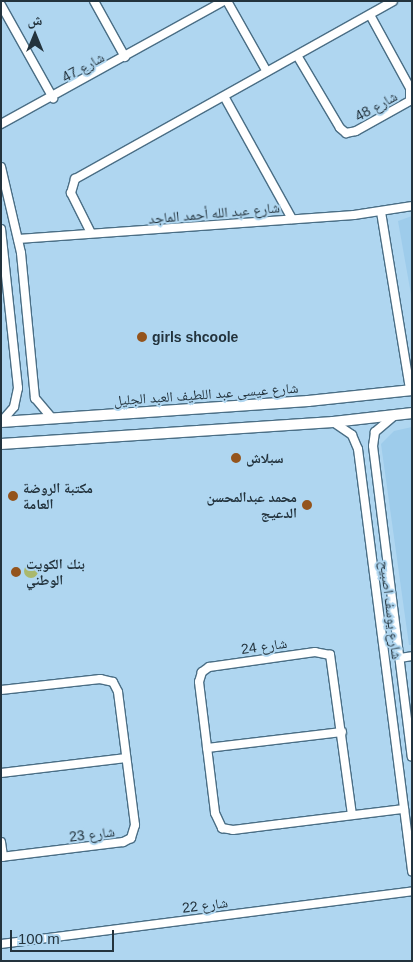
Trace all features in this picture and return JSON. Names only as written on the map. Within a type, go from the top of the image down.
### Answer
[{"type":"main road","name":"شارع عيسى عبد اللطيف العبد الجليل","points":[[1,422],[308,401],[411,390]]},
{"type":"main road","points":[[1,444],[333,422],[412,414]]},
{"type":"street","name":"شارع 47","points":[[94,1],[125,57]]},
{"type":"street","name":"شارع 47","points":[[1,124],[53,98],[226,1]]},
{"type":"street","points":[[226,1],[267,72]]},
{"type":"street","points":[[91,233],[71,193],[75,179],[226,98],[267,72],[298,57],[393,1]]},
{"type":"street","name":"شارع 47","points":[[1,5],[53,98]]},
{"type":"street","name":"شارع 48","points":[[298,57],[340,128],[346,132],[356,131],[410,101],[410,88],[370,15]]},
{"type":"street","points":[[226,98],[292,219]]},
{"type":"street","points":[[1,166],[18,239],[35,398],[52,418]]},
{"type":"street","name":"شارع عبد الله أحمد الماجد","points":[[18,239],[381,212],[412,206]]},
{"type":"street","points":[[381,212],[411,390]]},
{"type":"street","points":[[1,229],[12,324],[17,399],[1,422]]},
{"type":"street","points":[[12,324],[19,329],[26,322]]},
{"type":"street","name":"شارع يوسف اصبيح","points":[[394,416],[380,425],[373,438],[379,501],[412,757]]},
{"type":"street","name":"شارع يوسف اصبيح","points":[[333,422],[346,429],[356,441],[412,872]]},
{"type":"street","points":[[365,504],[373,507],[379,501]]},
{"type":"street","points":[[368,524],[376,518],[382,522]]},
{"type":"street","name":"شارع 24","points":[[352,815],[332,659],[328,654],[315,652],[203,670],[200,682],[216,818],[224,829],[352,815],[404,808]]},
{"type":"street","points":[[400,658],[412,656]]},
{"type":"street","name":"شارع 23","points":[[1,690],[110,680],[118,692],[135,822],[129,840],[2,857],[1,842]]},
{"type":"street","points":[[208,748],[342,732]]},
{"type":"street","points":[[1,773],[126,758]]},
{"type":"street","name":"شارع 22","points":[[1,944],[412,891]]},
{"type":"shaded area","points":[[412,216],[412,300],[398,221]]},
{"type":"shaded area","points":[[412,427],[412,645],[409,645],[381,444],[394,431]]},
{"type":"green space","points":[[31,564],[36,566],[38,571],[36,576],[31,578],[26,576],[24,571],[26,566]]},
{"type":"place","name":"girls shcoole","points":[[142,337]]},
{"type":"place","name":"سبلاش","points":[[236,458]]},
{"type":"place","name":"مكتبة الروضة العامة","points":[[13,496]]},
{"type":"place","name":"محمد عبدالمحسن الدعيج","points":[[307,505]]},
{"type":"place","name":"بنك الكويت الوطني","points":[[16,572]]}]
